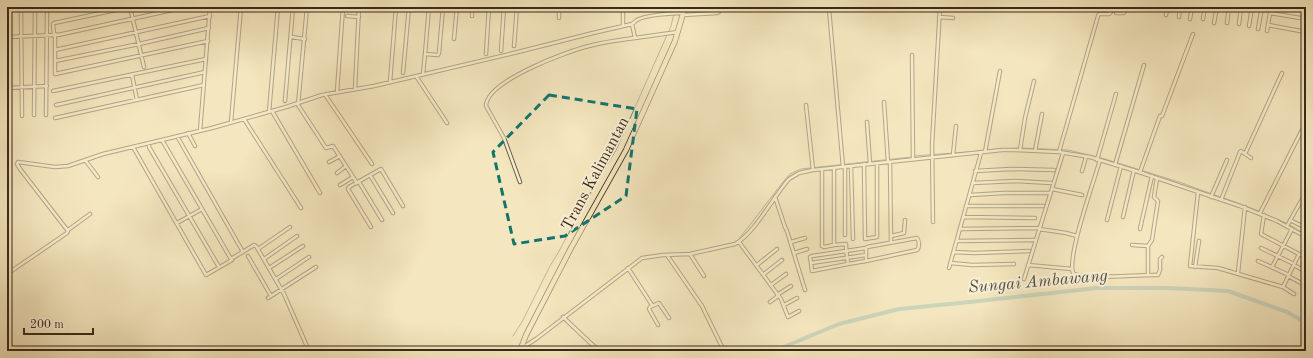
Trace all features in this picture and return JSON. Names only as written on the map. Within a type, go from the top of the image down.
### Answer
[{"type":"highway","name":"Trans Kalimantan","points":[[520,350],[526,335],[571,248],[626,150],[678,32],[683,12]]},
{"type":"street","points":[[144,67],[141,55],[133,18],[130,7],[53,24],[53,33],[55,35],[55,74],[141,55],[208,41]]},
{"type":"street","points":[[8,36],[55,35],[186,7]]},
{"type":"street","points":[[200,131],[210,7]]},
{"type":"street","points":[[231,122],[241,7]]},
{"type":"street","points":[[278,7],[271,111],[320,193]]},
{"type":"street","points":[[285,101],[293,7]]},
{"type":"street","points":[[307,7],[298,105],[326,148],[333,146],[382,220]]},
{"type":"street","points":[[337,92],[343,7]]},
{"type":"street","points":[[355,89],[359,7]]},
{"type":"street","points":[[390,82],[396,7]]},
{"type":"street","points":[[403,73],[409,7]]},
{"type":"street","points":[[423,74],[429,7]]},
{"type":"street","points":[[425,54],[439,54],[443,7]]},
{"type":"street","points":[[454,39],[457,7]]},
{"type":"street","points":[[472,7],[472,16]]},
{"type":"street","points":[[486,54],[489,7]]},
{"type":"street","points":[[501,51],[504,7]]},
{"type":"street","points":[[514,46],[517,7]]},
{"type":"street","points":[[559,7],[559,18]]},
{"type":"street","points":[[623,7],[623,26]]},
{"type":"street","points":[[673,7],[674,12]]},
{"type":"street","points":[[68,230],[20,169],[17,163],[18,162],[60,168],[103,154],[244,119],[326,94],[390,82],[514,53],[632,24],[637,20],[644,18],[674,12],[717,13],[719,12],[720,7]]},
{"type":"street","points":[[933,222],[932,155],[940,7]]},
{"type":"street","points":[[1059,152],[1098,16],[1099,14],[1109,14],[1111,12],[1111,7]]},
{"type":"street","points":[[1116,12],[1124,13],[1125,7]]},
{"type":"street","points":[[1166,15],[1167,7]]},
{"type":"street","points":[[1179,17],[1180,7]]},
{"type":"street","points":[[1190,19],[1192,7]]},
{"type":"street","points":[[1203,19],[1205,7]]},
{"type":"street","points":[[1214,24],[1217,7]]},
{"type":"street","points":[[1227,23],[1229,7]]},
{"type":"street","points":[[1239,24],[1242,7]]},
{"type":"street","points":[[1249,26],[1252,7]]},
{"type":"street","points":[[1258,29],[1262,7]]},
{"type":"street","points":[[1268,31],[1271,7]]},
{"type":"street","points":[[829,9],[844,167],[845,235]]},
{"type":"street","points":[[21,10],[22,116]]},
{"type":"street","points":[[34,115],[35,12]]},
{"type":"street","points":[[46,115],[47,12]]},
{"type":"street","points":[[1270,14],[1306,20]]},
{"type":"street","points":[[8,15],[9,124]]},
{"type":"street","points":[[55,50],[210,16]]},
{"type":"street","points":[[348,16],[359,17]]},
{"type":"street","points":[[939,17],[953,18]]},
{"type":"street","points":[[632,24],[635,38]]},
{"type":"street","points":[[1268,25],[1306,32]]},
{"type":"street","points":[[55,61],[209,28]]},
{"type":"street","points":[[520,182],[504,138],[486,106],[486,101],[502,84],[528,69],[588,46],[678,32]]},
{"type":"street","points":[[1140,172],[1160,116],[1162,116],[1193,34]]},
{"type":"street","points":[[291,37],[305,39]]},
{"type":"street","points":[[912,55],[912,158]]},
{"type":"street","points":[[53,92],[206,59]]},
{"type":"street","points":[[1115,165],[1144,65]]},
{"type":"street","points":[[985,152],[1000,71]]},
{"type":"street","points":[[56,104],[205,72]]},
{"type":"street","points":[[1245,154],[1282,73]]},
{"type":"street","points":[[132,75],[137,100]]},
{"type":"street","points":[[416,76],[448,123]]},
{"type":"street","points":[[1020,150],[1025,118],[1034,81]]},
{"type":"street","points":[[55,118],[204,85]]},
{"type":"street","points":[[8,88],[47,86]]},
{"type":"street","points":[[326,94],[372,164]]},
{"type":"street","points":[[1116,94],[1077,236],[1072,269],[1076,275],[1092,277],[1159,274],[1160,259],[1162,257]]},
{"type":"street","points":[[884,102],[891,242]]},
{"type":"street","points":[[806,105],[812,168]]},
{"type":"street","points":[[1035,151],[1042,114]]},
{"type":"street","points":[[244,119],[301,208]]},
{"type":"street","points":[[867,122],[870,162]]},
{"type":"street","points":[[1260,213],[1306,122]]},
{"type":"street","points":[[953,155],[956,126]]},
{"type":"street","points":[[188,133],[195,146]]},
{"type":"street","points":[[177,136],[244,252]]},
{"type":"street","points":[[162,140],[232,259]]},
{"type":"street","points":[[149,143],[219,267]]},
{"type":"street","points":[[133,147],[206,275],[254,245],[264,258],[282,290],[309,351]]},
{"type":"street","points":[[520,350],[642,258],[667,254],[690,254],[740,242],[793,175],[812,168],[834,168],[870,162],[877,163],[932,155],[953,155],[1002,150],[1059,152],[1121,166],[1212,196],[1260,213],[1306,237]]},
{"type":"street","points":[[1221,200],[1240,152],[1241,151],[1251,158]]},
{"type":"street","points":[[949,268],[981,153]]},
{"type":"street","points":[[1024,279],[1063,153]]},
{"type":"street","points":[[329,162],[340,156]]},
{"type":"street","points":[[1082,171],[1086,157]]},
{"type":"street","points":[[86,160],[98,177]]},
{"type":"street","points":[[1212,196],[1226,160]]},
{"type":"street","points":[[864,164],[865,239],[877,237],[877,163]]},
{"type":"street","points":[[337,172],[346,166]]},
{"type":"street","points":[[851,166],[853,239]]},
{"type":"street","points":[[1107,220],[1121,166]]},
{"type":"street","points":[[834,168],[834,245]]},
{"type":"street","points":[[371,227],[348,189],[358,182],[381,169],[403,206]]},
{"type":"street","points":[[822,169],[822,246],[846,244],[848,264]]},
{"type":"street","points":[[976,171],[1011,169],[1054,170]]},
{"type":"street","points":[[1123,217],[1134,170]]},
{"type":"street","points":[[370,175],[393,213]]},
{"type":"street","points":[[1140,228],[1152,176]]},
{"type":"street","points":[[340,185],[353,177]]},
{"type":"street","points":[[1148,274],[1148,246],[1152,240],[1158,201],[1154,197],[1157,178]]},
{"type":"street","points":[[973,183],[1015,181],[1051,183]]},
{"type":"street","points":[[1052,189],[1082,195]]},
{"type":"street","points":[[1198,192],[1190,266],[1215,267],[1238,273],[1281,286],[1294,294]]},
{"type":"street","points":[[1287,226],[1306,192]]},
{"type":"street","points":[[970,195],[1050,193]]},
{"type":"street","points":[[775,197],[791,242],[805,290]]},
{"type":"street","points":[[966,206],[1043,206]]},
{"type":"street","points":[[1238,273],[1245,208]]},
{"type":"street","points":[[177,223],[202,209]]},
{"type":"street","points":[[7,274],[67,233],[68,230],[90,214]]},
{"type":"street","points":[[1264,215],[1261,234],[1306,258]]},
{"type":"street","points":[[964,217],[1035,218]]},
{"type":"street","points":[[891,236],[904,233],[905,220]]},
{"type":"street","points":[[1290,220],[1304,227],[1306,225]]},
{"type":"street","points":[[258,249],[290,227]]},
{"type":"street","points":[[960,229],[1039,229],[1077,236]]},
{"type":"street","points":[[1272,267],[1292,229]]},
{"type":"street","points":[[264,258],[297,236]]},
{"type":"street","points":[[791,242],[805,238]]},
{"type":"street","points":[[917,238],[919,248],[917,250],[814,271],[811,270],[811,256],[866,248],[917,238]]},
{"type":"street","points":[[957,241],[1034,240]]},
{"type":"street","points":[[1195,267],[1198,241]]},
{"type":"street","points":[[740,242],[764,274],[784,305],[788,317],[800,311]]},
{"type":"street","points":[[1132,245],[1148,246]]},
{"type":"street","points":[[269,268],[303,246]]},
{"type":"street","points":[[866,248],[866,260]]},
{"type":"street","points":[[1261,248],[1306,272]]},
{"type":"street","points":[[756,265],[777,249]]},
{"type":"street","points":[[794,253],[807,249]]},
{"type":"street","points":[[954,252],[1029,252]]},
{"type":"street","points":[[667,254],[702,306],[724,351]]},
{"type":"street","points":[[690,254],[704,276]]},
{"type":"street","points":[[1281,286],[1299,254]]},
{"type":"street","points":[[811,263],[866,255]]},
{"type":"street","points":[[248,256],[272,296]]},
{"type":"street","points":[[276,279],[309,256]]},
{"type":"street","points":[[764,274],[782,260]]},
{"type":"street","points":[[1258,261],[1288,275],[1301,283]]},
{"type":"street","points":[[951,264],[1014,264]]},
{"type":"street","points":[[1028,265],[1072,269]]},
{"type":"street","points":[[268,298],[316,267]]},
{"type":"street","points":[[628,268],[652,305]]},
{"type":"street","points":[[771,285],[786,274]]},
{"type":"street","points":[[770,302],[791,286]]},
{"type":"street","points":[[784,305],[797,298]]},
{"type":"street","points":[[658,325],[649,309],[652,305],[659,302],[669,318]]},
{"type":"street","points":[[563,317],[599,351]]},
{"type":"highlighted area","points":[[549,95],[637,109],[626,196],[565,236],[514,244],[493,152]]},
{"type":"waterway","points":[[513,336],[522,322],[550,266],[616,150],[671,26],[674,13]]},
{"type":"waterway","points":[[914,156],[1019,148]]},
{"type":"waterway","points":[[1022,148],[1068,150],[1105,159],[1182,183],[1220,197]]},
{"type":"waterway","points":[[739,239],[790,174],[801,169],[911,157]]},
{"type":"waterway","points":[[1224,198],[1259,211]]},
{"type":"waterway","points":[[1262,213],[1286,223]]},
{"type":"waterway","points":[[1290,225],[1306,235]]},
{"type":"waterway","name":"Sungai Ambawang","points":[[774,351],[839,324],[899,309],[1097,288],[1168,288],[1228,291],[1287,312],[1306,323]]}]
